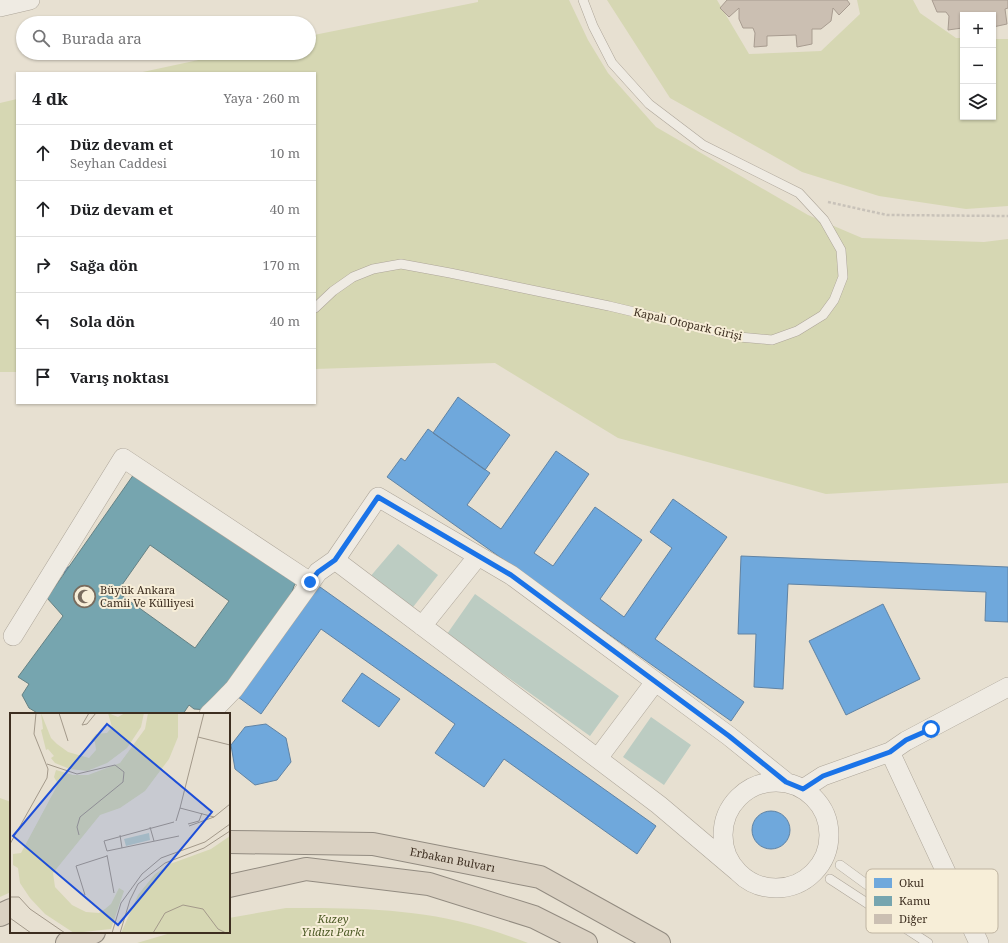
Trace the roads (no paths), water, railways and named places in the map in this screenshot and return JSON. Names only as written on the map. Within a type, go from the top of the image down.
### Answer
[{"type":"highway","name":"Erbakan Bulvarı","points":[[230,842],[373,844],[540,877],[659,943]]},
{"type":"highway","points":[[230,886],[306,868],[429,884],[534,917],[586,943]]},
{"type":"highway","points":[[0,915],[10,910]]},
{"type":"highway","points":[[67,943],[92,933]]},
{"type":"street","points":[[0,6],[30,0]]},
{"type":"street","points":[[13,636],[123,458],[310,582]]},
{"type":"street","points":[[210,713],[225,700],[229,692],[234,689],[318,572],[335,560],[378,497],[511,575],[729,736],[794,786],[816,800],[825,814],[829,831],[827,848],[821,864],[809,876],[795,885],[778,888],[761,886],[746,879],[659,805],[335,560]]},
{"type":"street","points":[[422,626],[478,556]]},
{"type":"street","points":[[598,758],[655,682]]},
{"type":"street","points":[[737,871],[725,851],[723,833],[726,815],[736,799],[750,788],[768,782],[794,786],[890,752],[906,740],[1008,688]]},
{"type":"street","points":[[890,752],[944,869]]},
{"type":"street","points":[[974,933],[979,943]]},
{"type":"lane","name":"Kapalı Otopark Girişi","points":[[316,307],[333,291],[353,277],[373,269],[401,264],[457,274],[609,306],[739,337],[772,340],[797,331],[823,315],[834,300],[843,277],[841,250],[824,220],[799,193],[703,145],[649,104],[612,62],[593,26],[583,0]]},
{"type":"lane","points":[[840,865],[866,884]]},
{"type":"lane","points":[[830,879],[866,903]]},
{"type":"lane","points":[[913,933],[928,943]]},
{"type":"place","name":"Büyük Ankara Camii Ve Külliyesi","points":[[85,596]]},
{"type":"park label","name":"Kuzey Yıldızı Parkı","points":[[333,925]]}]
